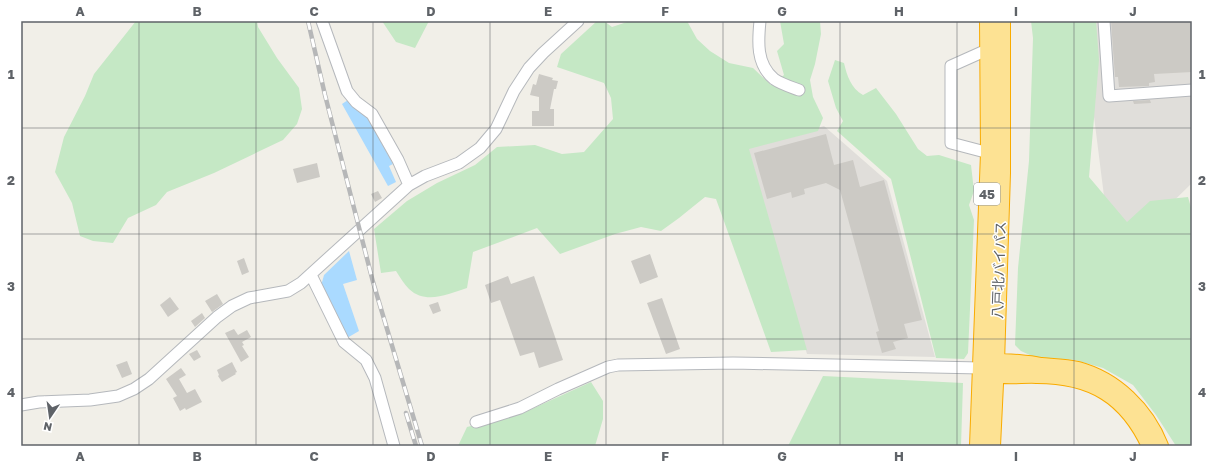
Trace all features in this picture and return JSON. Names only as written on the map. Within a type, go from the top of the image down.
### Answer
[{"type":"highway","name":"八戸北バイパス","points":[[988,21],[992,446]]},
{"type":"highway","name":"八戸北バイパス","points":[[978,446],[991,368],[1002,173],[1002,21]]},
{"type":"highway","points":[[991,368],[1034,365],[1077,370],[1097,377],[1120,392],[1138,409],[1157,438],[1160,446]]},
{"type":"highway","points":[[991,368],[1057,375],[1078,379],[1096,386],[1115,397],[1137,421],[1150,446]]},
{"type":"street","points":[[322,21],[347,91],[356,102],[372,114],[398,160],[408,185]]},
{"type":"street","points":[[21,405],[39,402],[90,400],[118,396],[134,389],[149,379],[217,317],[232,306],[249,298],[288,291],[301,283],[408,185],[425,176],[459,163],[480,148],[496,129],[514,91],[529,68],[578,21]]},
{"type":"street","points":[[760,21],[758,43],[760,54],[766,70],[775,79],[799,90]]},
{"type":"street","points":[[1104,21],[1109,96],[1192,90]]},
{"type":"street","points":[[989,49],[951,66],[951,143],[989,153]]},
{"type":"street","points":[[311,275],[344,342],[366,360],[375,378],[394,446]]},
{"type":"street","points":[[476,422],[520,408],[608,367],[733,363],[991,368]]},
{"type":"shaded area","points":[[1082,21],[1192,21],[1192,183],[1141,233],[1108,228]]},
{"type":"shaded area","points":[[824,126],[887,181],[935,357],[807,354],[747,148]]},
{"type":"green space","points":[[136,21],[257,21],[258,27],[277,58],[299,88],[302,109],[297,124],[283,140],[214,173],[167,192],[156,205],[128,218],[113,243],[93,241],[80,236],[72,203],[55,172],[64,137],[85,96],[94,74]]},
{"type":"green space","points":[[382,21],[429,21],[415,48],[396,42]]},
{"type":"green space","points":[[597,21],[604,21],[612,27],[630,21],[687,21],[697,39],[710,51],[729,63],[753,68],[771,85],[784,75],[777,51],[784,44],[780,21],[820,21],[821,34],[810,80],[813,97],[823,118],[818,131],[749,149],[807,350],[771,352],[716,199],[705,197],[661,231],[641,227],[615,234],[560,254],[537,228],[473,252],[467,288],[437,297],[416,294],[409,289],[396,271],[381,273],[374,229],[407,201],[437,183],[475,165],[497,147],[535,145],[562,154],[584,152],[613,119],[611,98],[604,83],[557,67],[561,54]]},
{"type":"green space","points":[[1031,21],[1096,21],[1099,60],[1089,177],[1127,222],[1150,201],[1188,197],[1192,211],[1192,446],[1176,446],[1156,415],[1133,385],[1103,368],[1075,360],[1034,357],[1021,351],[1015,345],[1018,268],[1029,161],[1033,38]]},
{"type":"green space","points":[[835,60],[844,63],[850,81],[855,89],[863,95],[876,88],[896,114],[918,149],[927,156],[939,155],[971,165],[974,191],[969,205],[974,220],[968,353],[964,359],[936,358],[891,179],[837,131],[843,121],[836,108],[828,81]]},
{"type":"green space","points":[[823,376],[963,383],[961,446],[788,446]]},
{"type":"green space","points":[[591,382],[603,401],[603,419],[595,446],[458,446],[467,427],[525,412]]},
{"type":"water","points":[[348,100],[367,116],[393,164],[389,166],[396,182],[388,186],[342,104]]},
{"type":"water","points":[[349,251],[357,280],[343,284],[359,331],[347,338],[321,286],[324,275]]},
{"type":"building","points":[[1111,21],[1192,21],[1192,72],[1154,74],[1155,82],[1149,83],[1149,86],[1119,87],[1118,77],[1115,77]]},
{"type":"building","points":[[539,74],[558,81],[556,89],[554,89],[550,109],[554,109],[554,126],[532,126],[532,111],[539,111],[539,97],[530,95],[533,84],[536,85]]},
{"type":"building","points":[[1150,100],[1151,103],[1134,104],[1133,101]]},
{"type":"building","points":[[826,134],[834,165],[853,160],[860,187],[884,180],[922,320],[904,324],[908,338],[893,342],[896,349],[882,353],[876,332],[879,331],[840,190],[826,183],[804,189],[805,194],[792,198],[791,192],[767,199],[754,153]]},
{"type":"building","points":[[317,163],[320,177],[297,183],[293,169]]},
{"type":"building","points":[[378,191],[382,198],[375,202],[371,194]]},
{"type":"building","points":[[650,254],[658,277],[640,284],[631,261]]},
{"type":"building","points":[[244,258],[249,272],[242,275],[237,261]]},
{"type":"building","points":[[508,276],[511,284],[534,276],[563,360],[539,368],[534,352],[520,356],[500,300],[491,303],[485,285]]},
{"type":"building","points":[[217,294],[223,304],[212,312],[205,301]]},
{"type":"building","points":[[170,297],[179,309],[168,317],[160,305]]},
{"type":"building","points":[[662,298],[680,349],[666,354],[647,303]]},
{"type":"building","points":[[438,302],[441,311],[433,314],[429,305]]},
{"type":"building","points":[[202,313],[205,318],[195,327],[191,321]]},
{"type":"building","points":[[234,329],[238,335],[247,330],[251,337],[242,342],[244,345],[242,346],[249,357],[241,362],[225,333]]},
{"type":"building","points":[[197,350],[201,357],[194,361],[189,354]]},
{"type":"building","points":[[127,361],[132,374],[122,378],[116,365]]},
{"type":"building","points":[[232,362],[237,372],[235,373],[236,374],[222,382],[218,376],[217,370]]},
{"type":"building","points":[[181,368],[186,375],[179,379],[187,393],[195,389],[202,402],[186,410],[185,408],[180,411],[173,398],[177,396],[166,379]]},
{"type":"railway","points":[[308,21],[325,95],[373,282],[422,446]]},
{"type":"railway","points":[[406,413],[416,446]]}]
